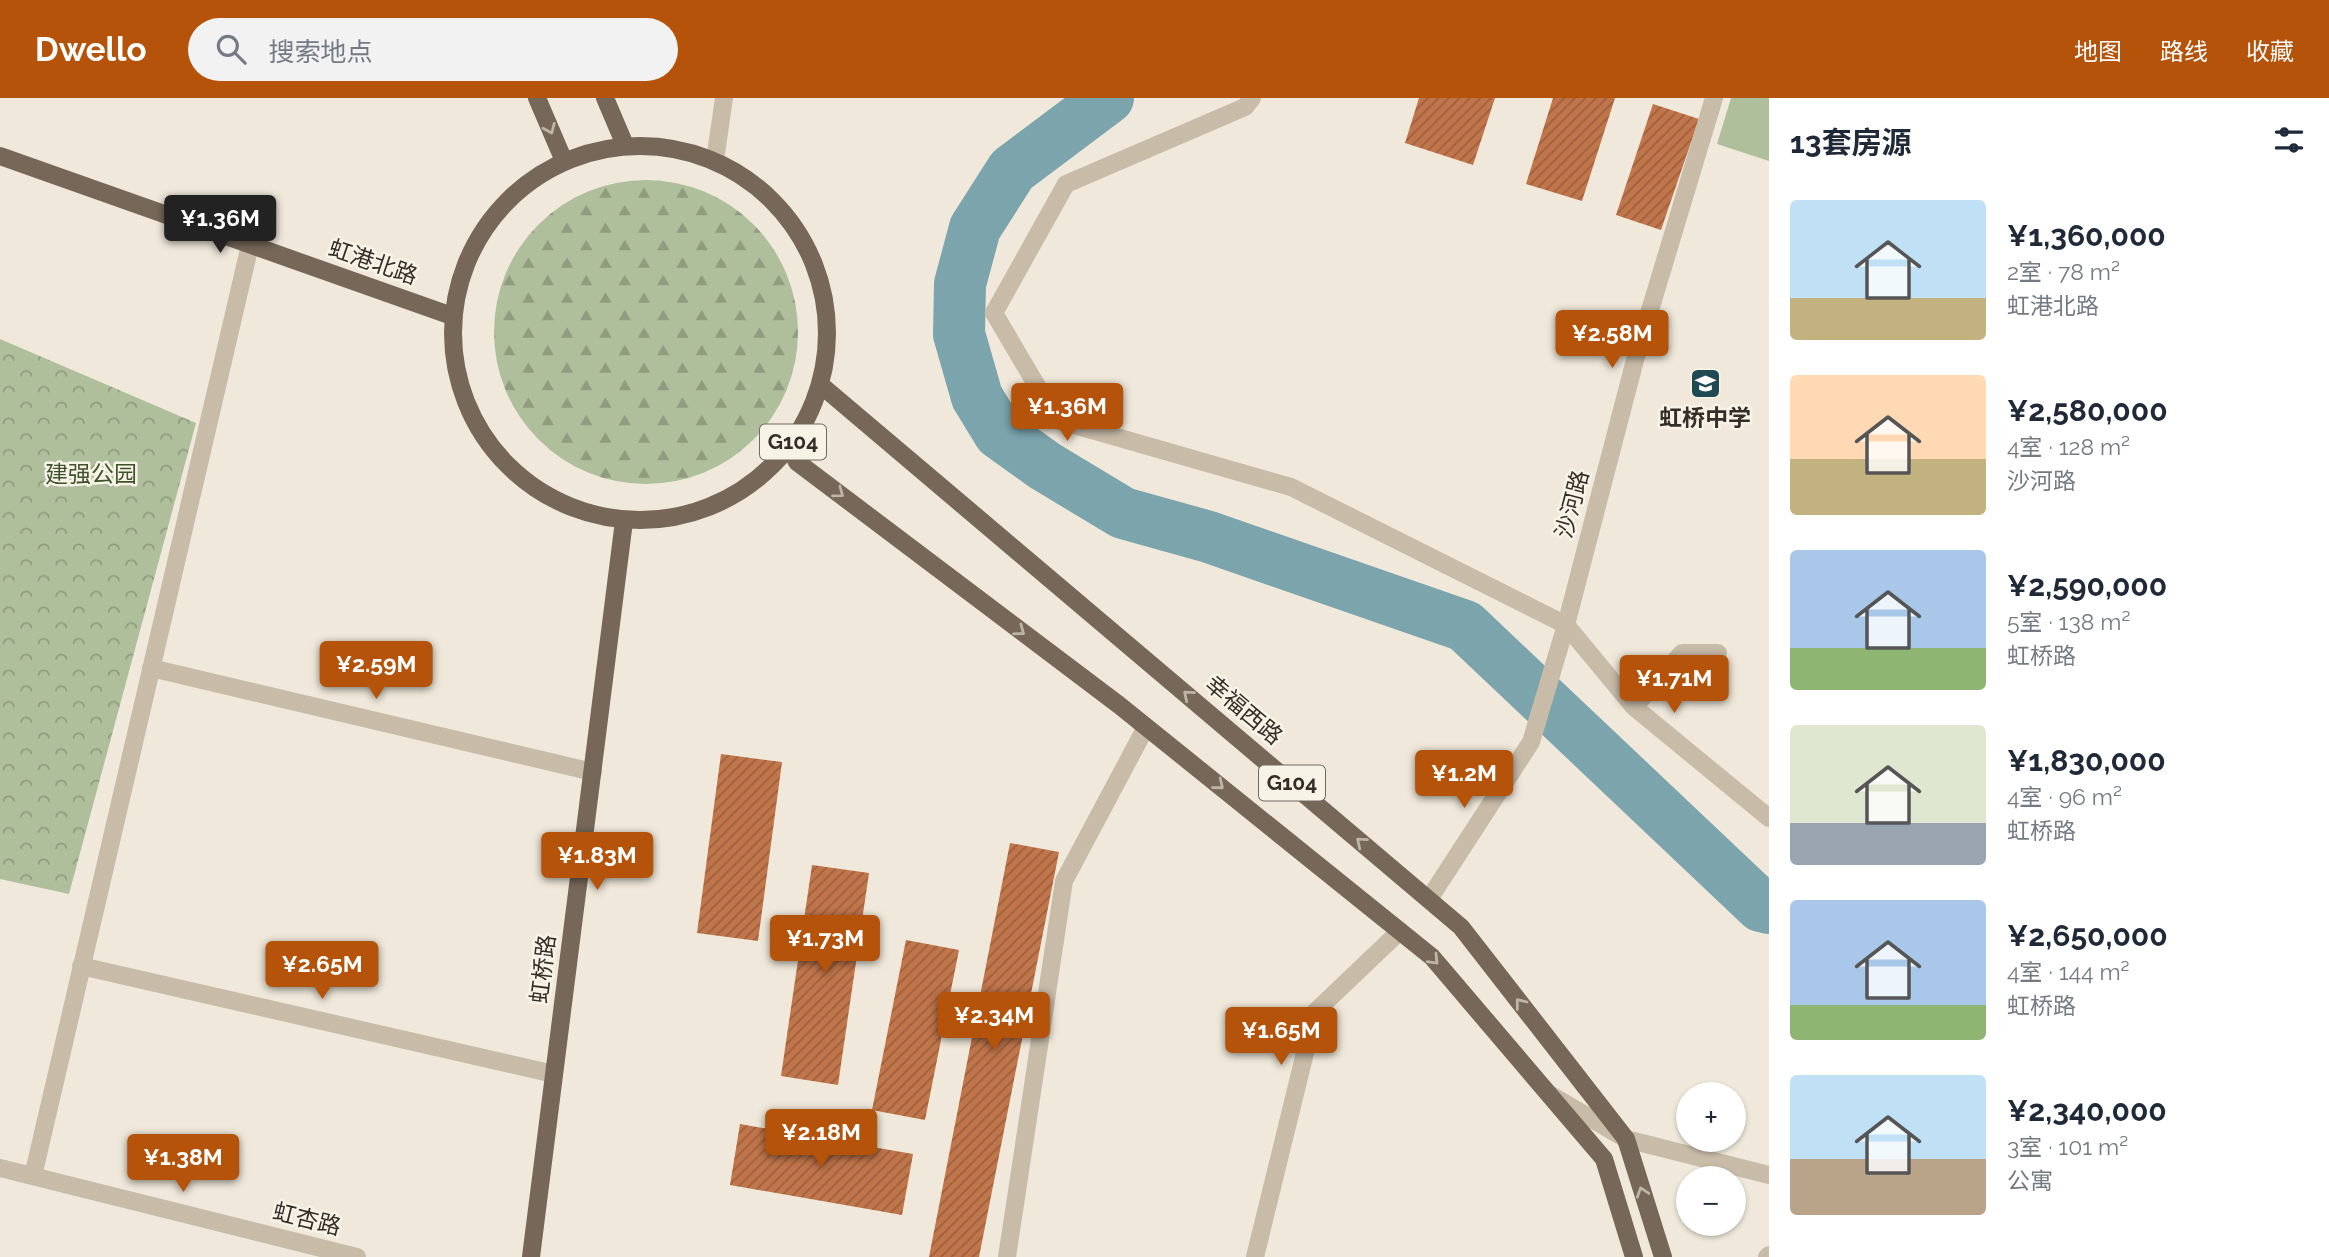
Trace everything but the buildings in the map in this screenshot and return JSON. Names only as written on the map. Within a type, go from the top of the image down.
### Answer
[{"type":"main road","points":[[537,98],[564,161]]},
{"type":"main road","points":[[605,98],[625,145]]},
{"type":"main road","name":"G104","points":[[625,145],[671,147],[715,160],[771,197],[811,252],[828,318],[822,386],[790,448],[756,481],[716,506],[671,519],[624,521],[552,501],[495,455],[460,390],[453,316],[464,268],[487,223],[521,187],[564,161],[625,145]]},
{"type":"main road","name":"虹港北路","points":[[0,156],[453,316]]},
{"type":"main road","name":"幸福西路","points":[[822,386],[1461,927],[1626,1139],[1663,1257]]},
{"type":"main road","name":"G104","points":[[790,448],[797,462],[1146,727],[1432,957],[1604,1159],[1634,1257]]},
{"type":"main road","name":"虹桥路","points":[[531,1257],[624,521]]},
{"type":"street","points":[[715,160],[724,98]]},
{"type":"street","points":[[1252,98],[1245,107],[1066,184],[995,313],[1057,420],[1291,487],[1566,625],[1634,707],[1769,818]]},
{"type":"street","name":"沙河路","points":[[1429,899],[1531,742],[1566,625],[1635,360],[1714,98]]},
{"type":"street","points":[[33,1176],[250,245]]},
{"type":"street","points":[[1634,707],[1682,653],[1717,653]]},
{"type":"street","points":[[152,668],[593,772]]},
{"type":"street","points":[[1007,1257],[1064,881],[1146,727]]},
{"type":"street","points":[[1255,1257],[1315,1012],[1400,931]]},
{"type":"street","points":[[81,966],[554,1074]]},
{"type":"street","points":[[1548,1094],[1626,1139],[1769,1175]]},
{"type":"street","name":"虹杏路","points":[[0,1168],[357,1257]]},
{"type":"green space","points":[[1731,98],[1769,98],[1769,161],[1717,144]]},
{"type":"green space","points":[[646,180],[676,183],[704,192],[730,206],[753,225],[772,248],[786,274],[795,302],[798,332],[795,362],[786,390],[772,416],[753,439],[730,458],[704,472],[676,481],[646,484],[616,481],[588,472],[562,458],[539,439],[520,416],[506,390],[497,362],[494,332],[497,302],[506,274],[520,248],[539,225],[562,206],[588,192],[616,183]]},
{"type":"green space","name":"建强公园","points":[[0,339],[196,423],[69,894],[0,879]]},
{"type":"waterway","points":[[1108,98],[1012,170],[975,228],[960,284],[959,334],[977,397],[999,433],[1045,466],[1123,513],[1209,537],[1465,626],[1761,906],[1769,908]]},
{"type":"place","name":"虹桥中学","points":[[1705,384]]}]
